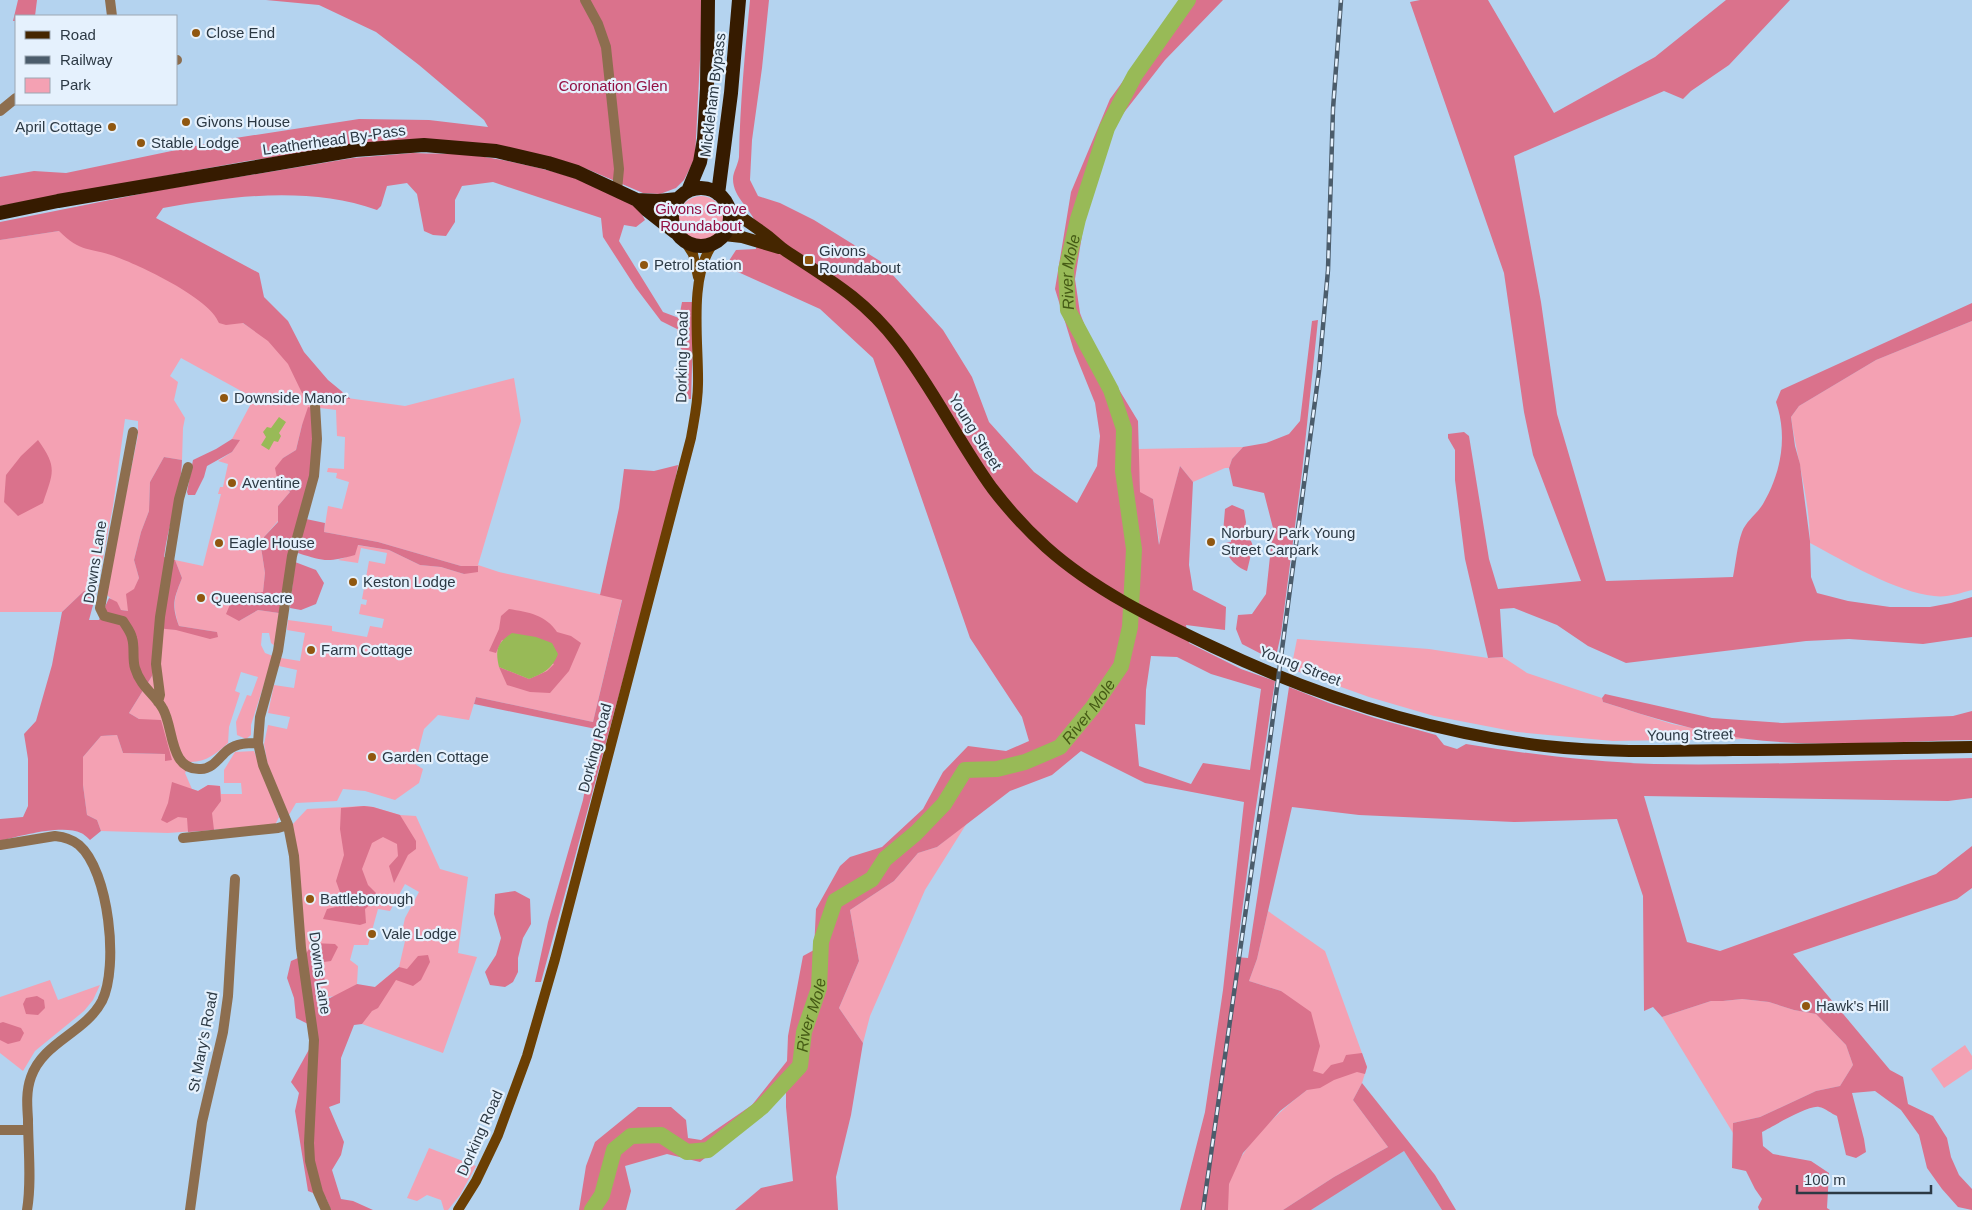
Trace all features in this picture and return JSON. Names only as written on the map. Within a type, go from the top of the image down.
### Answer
[{"type":"highway","name":"Mickleham Bypass","points":[[683,195],[700,162],[704,139],[707,89],[708,0]]},
{"type":"highway","name":"Mickleham Bypass","points":[[718,194],[731,93],[739,0]]},
{"type":"highway","name":"Leatherhead By-Pass","points":[[0,214],[68,199],[355,150],[424,145],[475,148],[522,156],[577,172],[636,200],[675,232]]},
{"type":"highway","points":[[704,188],[718,194],[728,208],[730,217],[728,227],[718,240],[704,246],[695,246],[686,243],[675,232],[671,217],[673,207],[683,195],[704,188]]},
{"type":"highway","name":"Leatherhead By-Pass","points":[[636,200],[658,201],[683,195]]},
{"type":"main road","name":"Young Street","points":[[728,208],[771,238],[782,249],[835,282],[877,318],[921,376],[993,490],[1016,518],[1047,548],[1090,582],[1170,626],[1250,665],[1344,701],[1399,718],[1502,740],[1546,746],[1633,752],[1972,746]]},
{"type":"main road","name":"Young Street","points":[[718,240],[749,239],[782,249]]},
{"type":"main road","name":"Dorking Road","points":[[698,277],[705,255],[718,240]]},
{"type":"main road","name":"Dorking Road","points":[[458,1210],[476,1180],[498,1136],[527,1056],[562,932],[691,438],[696,414],[698,386],[698,277],[693,254],[686,243]]},
{"type":"street","points":[[110,0],[112,15]]},
{"type":"street","points":[[585,0],[598,24],[606,47],[620,169],[617,190]]},
{"type":"street","points":[[0,111],[15,99]]},
{"type":"street","name":"Downs Lane","points":[[315,405],[317,439],[314,476],[292,556],[278,651],[260,717],[258,743],[263,765],[288,825],[294,856],[301,948],[314,1040],[310,1107],[310,1161],[318,1192],[326,1210]]},
{"type":"street","name":"Downs Lane","points":[[133,432],[100,608],[104,616],[123,621],[132,636],[135,668],[146,690],[158,702],[166,715],[175,751],[180,760],[187,766],[202,770],[209,767],[229,749],[237,745],[258,743]]},
{"type":"street","name":"Downs Lane","points":[[158,702],[160,695],[156,664],[160,617],[180,499],[188,467]]},
{"type":"street","points":[[183,838],[278,828],[288,825]]},
{"type":"street","points":[[0,845],[55,836],[64,837],[79,845],[90,858],[96,872],[103,892],[109,924],[111,957],[103,999],[87,1020],[48,1050],[34,1068],[28,1089],[29,1189],[27,1210]]},
{"type":"street","name":"St Mary's Road","points":[[190,1210],[202,1122],[223,1032],[228,996],[235,879]]},
{"type":"street","points":[[0,1130],[28,1130]]},
{"type":"shaded area","points":[[279,417],[286,422],[279,433],[281,436],[278,442],[274,441],[269,450],[261,445],[266,437],[263,432],[267,427],[271,428]]},
{"type":"shaded area","points":[[512,633],[536,637],[552,643],[558,654],[550,667],[529,679],[499,667],[498,647]]},
{"type":"shaded area","points":[[1404,1151],[1442,1210],[1311,1210],[1333,1195]]},
{"type":"green space","points":[[18,0],[37,0],[35,15],[15,15],[15,21],[13,21]]},
{"type":"green space","name":"Coronation Glen","points":[[266,0],[703,0],[695,158],[684,180],[676,188],[660,194],[643,193],[587,169],[499,148],[311,152],[247,161],[0,206],[0,177],[34,171],[66,173],[229,139],[359,119],[429,120],[488,127],[484,120],[419,65],[376,32],[319,5]]},
{"type":"green space","points":[[750,0],[769,0],[752,140],[750,180],[758,196],[780,203],[814,220],[880,261],[943,330],[972,377],[989,422],[1034,472],[1077,503],[1097,466],[1100,436],[1095,403],[1074,351],[1055,289],[1071,192],[1110,99],[1182,0],[1223,0],[1165,60],[1122,115],[1108,138],[1087,204],[1075,279],[1080,313],[1092,345],[1138,421],[1140,492],[1153,499],[1159,545],[1180,466],[1193,482],[1189,565],[1193,590],[1226,607],[1225,630],[1186,625],[1189,643],[1241,669],[1275,681],[1236,957],[1248,958],[1289,687],[1329,703],[1436,735],[1444,745],[1457,749],[1466,744],[1560,757],[1654,764],[1773,764],[1972,758],[1972,798],[1948,801],[1644,796],[1687,942],[1720,951],[1936,874],[1972,846],[1972,888],[1957,899],[1793,954],[1890,1070],[1903,1077],[1908,1104],[1933,1116],[1947,1138],[1951,1157],[1959,1175],[1972,1189],[1972,1210],[1958,1207],[1942,1189],[1927,1168],[1919,1135],[1901,1110],[1875,1091],[1852,1093],[1866,1152],[1856,1158],[1846,1155],[1837,1116],[1819,1107],[1807,1109],[1791,1116],[1762,1132],[1763,1146],[1773,1154],[1811,1161],[1829,1173],[1827,1208],[1830,1210],[1759,1210],[1758,1207],[1762,1199],[1746,1171],[1732,1168],[1733,1123],[1760,1117],[1816,1091],[1840,1086],[1853,1065],[1846,1045],[1816,1014],[1794,1010],[1769,1002],[1742,999],[1711,1001],[1662,1017],[1653,1007],[1644,1011],[1643,896],[1617,819],[1514,822],[1359,815],[1292,807],[1257,959],[1249,981],[1281,991],[1311,1012],[1320,1046],[1313,1071],[1323,1074],[1331,1065],[1343,1062],[1346,1055],[1362,1053],[1367,1067],[1365,1074],[1357,1072],[1334,1080],[1320,1088],[1307,1090],[1280,1111],[1243,1153],[1229,1184],[1228,1210],[1180,1210],[1205,1112],[1223,990],[1244,802],[1145,783],[1081,751],[1052,775],[1010,791],[937,847],[918,853],[894,881],[850,910],[859,961],[839,1008],[863,1043],[851,1115],[836,1177],[838,1210],[735,1210],[761,1188],[793,1181],[786,1091],[763,1112],[700,1162],[667,1154],[625,1166],[631,1191],[626,1210],[579,1210],[586,1166],[595,1142],[638,1107],[671,1107],[686,1120],[688,1138],[701,1140],[752,1105],[787,1061],[788,1036],[803,956],[814,950],[816,909],[840,866],[850,857],[882,847],[923,809],[943,772],[968,746],[1006,751],[1029,741],[1022,717],[970,638],[873,358],[820,309],[738,272],[723,270],[736,250],[756,249],[758,238],[755,220],[739,198],[733,179],[739,157]],"holes":[[[1151,656],[1177,657],[1211,674],[1261,689],[1250,770],[1203,763],[1191,784],[1139,766],[1135,724],[1145,725],[1146,690]]]},
{"type":"green space","points":[[1420,0],[1488,0],[1554,113],[1655,57],[1726,0],[1790,0],[1729,65],[1691,91],[1683,99],[1664,91],[1514,156],[1541,302],[1557,414],[1606,581],[1733,577],[1742,532],[1746,524],[1763,504],[1778,467],[1781,454],[1782,428],[1776,402],[1781,390],[1972,303],[1972,321],[1876,360],[1799,406],[1791,417],[1795,446],[1800,464],[1810,541],[1811,577],[1817,593],[1848,601],[1890,607],[1930,607],[1972,597],[1972,637],[1923,644],[1849,639],[1806,641],[1626,663],[1588,646],[1557,625],[1514,608],[1500,609],[1503,657],[1488,658],[1465,559],[1455,480],[1455,450],[1448,438],[1448,434],[1464,432],[1469,436],[1489,559],[1498,589],[1581,581],[1533,455],[1524,412],[1504,273],[1410,2]]},
{"type":"green space","points":[[413,153],[488,157],[538,168],[594,185],[617,195],[635,207],[645,220],[636,227],[624,225],[619,241],[663,312],[679,318],[682,302],[694,302],[691,399],[684,399],[682,395],[684,353],[679,346],[677,329],[661,321],[636,288],[603,237],[601,218],[493,182],[462,186],[455,200],[455,222],[446,236],[433,235],[424,231],[417,194],[407,183],[387,186],[381,206],[377,210],[325,198],[270,196],[216,200],[163,208],[156,218],[259,273],[264,297],[288,321],[304,352],[328,380],[351,399],[310,397],[302,393],[288,364],[268,341],[243,323],[226,325],[219,323],[213,313],[188,293],[140,267],[114,256],[79,246],[59,231],[0,240],[0,222],[160,190],[353,158]]},
{"type":"green space","name":"Givons Grove Roundabout","points":[[701,196],[713,200],[719,206],[723,218],[719,230],[713,236],[701,240],[689,236],[683,230],[679,218],[683,206],[689,200]]},
{"type":"green space","points":[[59,231],[135,252],[270,341],[304,382],[312,408],[302,425],[296,450],[283,458],[277,478],[290,492],[278,506],[278,521],[264,537],[261,547],[265,573],[263,593],[239,621],[258,610],[279,613],[275,646],[271,643],[269,633],[262,633],[261,645],[265,653],[273,656],[251,725],[251,735],[246,739],[237,735],[236,722],[247,695],[251,696],[258,677],[241,672],[235,691],[240,693],[229,727],[228,743],[206,759],[191,762],[185,773],[192,789],[198,791],[208,785],[220,786],[221,794],[242,794],[241,783],[224,783],[224,770],[235,752],[254,751],[279,817],[275,825],[168,833],[101,831],[97,820],[87,815],[83,785],[83,757],[101,736],[117,735],[123,753],[165,754],[172,760],[139,719],[129,713],[152,676],[155,628],[217,632],[179,626],[175,612],[175,602],[182,578],[175,560],[203,566],[221,494],[218,494],[220,487],[223,487],[228,464],[218,461],[232,452],[239,440],[232,439],[254,398],[181,358],[170,376],[178,382],[174,400],[185,418],[182,460],[164,457],[150,482],[149,511],[141,532],[134,560],[139,578],[128,611],[121,610],[106,593],[138,435],[138,421],[125,419],[113,506],[96,594],[84,591],[62,612],[0,612],[0,240]]},
{"type":"green space","points":[[1318,320],[1302,472],[1281,634],[1275,661],[1242,644],[1236,629],[1238,615],[1252,614],[1266,594],[1273,528],[1264,493],[1233,486],[1229,468],[1232,459],[1243,447],[1266,443],[1289,434],[1300,421],[1312,321]]},
{"type":"green space","points":[[1972,321],[1972,590],[1949,596],[1920,594],[1887,582],[1810,543],[1806,495],[1791,417],[1799,406],[1876,360]]},
{"type":"green space","points":[[514,378],[521,421],[478,565],[499,572],[622,599],[593,722],[476,697],[469,720],[438,715],[424,729],[415,764],[423,769],[419,783],[395,800],[365,791],[343,789],[337,801],[296,803],[289,815],[269,772],[264,744],[268,725],[287,729],[290,717],[268,713],[274,685],[294,688],[297,670],[279,666],[281,658],[300,661],[305,633],[287,630],[288,620],[332,626],[332,631],[367,637],[370,626],[382,628],[384,619],[359,614],[361,604],[366,605],[367,600],[362,599],[369,561],[385,564],[387,553],[361,548],[358,563],[338,560],[355,554],[357,545],[389,550],[420,565],[441,567],[464,574],[478,566],[461,566],[378,542],[324,532],[328,506],[342,509],[349,482],[336,478],[337,473],[327,472],[328,468],[344,469],[345,437],[337,436],[336,410],[320,408],[318,396],[340,397],[405,406]]},
{"type":"green space","points":[[308,407],[312,408],[312,476],[279,613],[258,610],[239,621],[226,614],[231,602],[250,593],[263,592],[265,573],[261,547],[264,537],[278,522],[278,506],[290,492],[277,478],[275,468],[283,458],[296,450]]},
{"type":"green space","points":[[232,439],[240,440],[232,452],[207,466],[195,495],[188,495],[193,460]]},
{"type":"green space","points":[[38,440],[49,457],[52,470],[51,477],[43,503],[18,516],[4,502],[6,475],[21,456]]},
{"type":"green space","points":[[1243,447],[1232,459],[1229,468],[1193,482],[1180,466],[1160,546],[1153,499],[1140,493],[1138,449]]},
{"type":"green space","points":[[164,457],[182,460],[164,557],[175,560],[182,578],[174,602],[179,626],[217,632],[218,637],[210,639],[176,630],[156,628],[152,676],[129,713],[139,719],[161,720],[172,760],[165,761],[165,754],[123,753],[117,735],[101,736],[83,757],[83,785],[87,815],[97,820],[101,831],[90,840],[81,833],[52,830],[0,841],[0,819],[23,817],[28,806],[28,759],[24,734],[36,721],[52,665],[62,612],[84,591],[96,594],[89,620],[99,620],[109,598],[117,602],[121,610],[128,611],[126,594],[134,589],[139,578],[134,560],[141,532],[149,511],[150,482]]},
{"type":"green space","points":[[678,465],[671,503],[541,982],[535,982],[548,922],[583,800],[596,729],[474,704],[476,697],[593,722],[622,600],[600,595],[619,508],[624,469],[654,471]]},
{"type":"green space","points":[[1232,505],[1244,510],[1246,522],[1244,535],[1251,541],[1253,546],[1247,571],[1239,567],[1226,552],[1225,543],[1231,542],[1231,536],[1223,533],[1225,509]]},
{"type":"green space","points":[[306,519],[325,523],[324,532],[378,542],[461,566],[478,566],[478,572],[464,574],[441,567],[420,565],[389,550],[358,545],[355,555],[338,559],[326,560],[307,556],[298,553]]},
{"type":"green space","points":[[295,562],[316,570],[324,583],[316,604],[301,610],[290,608]]},
{"type":"green space","points":[[509,609],[530,613],[542,618],[553,626],[557,632],[571,636],[581,643],[569,671],[550,693],[530,692],[507,685],[499,667],[529,679],[547,671],[554,664],[502,640],[496,653],[489,651],[499,629],[501,616]]},
{"type":"green space","points":[[1297,639],[1429,649],[1488,658],[1503,657],[1527,673],[1602,698],[1603,702],[1672,724],[1747,739],[1613,741],[1517,732],[1434,716],[1369,697],[1291,669]]},
{"type":"green space","points":[[1605,694],[1712,718],[1782,723],[1953,716],[1972,711],[1972,740],[1831,744],[1747,739],[1692,728],[1621,708],[1603,702],[1602,698]]},
{"type":"green space","points":[[172,782],[198,791],[208,785],[220,786],[221,801],[212,813],[214,830],[188,832],[187,818],[178,817],[167,823],[161,820],[168,803]]},
{"type":"green space","points":[[364,806],[400,815],[416,816],[440,869],[468,877],[458,953],[477,957],[443,1053],[362,1024],[375,987],[399,967],[405,941],[400,940],[405,918],[419,892],[405,884],[390,911],[378,909],[368,945],[354,945],[350,960],[358,966],[357,984],[343,993],[330,997],[319,995],[318,989],[323,972],[317,963],[305,955],[292,825],[307,809]]},
{"type":"green space","points":[[364,806],[400,815],[416,841],[416,849],[408,855],[394,883],[389,866],[398,856],[397,844],[383,837],[372,843],[362,869],[368,885],[376,893],[374,901],[365,909],[366,923],[360,925],[323,919],[327,909],[340,906],[341,895],[336,881],[344,855],[340,829],[341,808]]},
{"type":"green space","points":[[967,823],[925,890],[870,1016],[863,1043],[839,1008],[859,961],[850,910],[894,881],[918,853],[937,847]]},
{"type":"green space","points":[[515,891],[530,899],[531,924],[523,938],[518,958],[518,972],[513,982],[505,987],[490,985],[485,972],[496,955],[501,938],[494,914],[495,894]]},
{"type":"green space","points":[[1268,911],[1325,951],[1367,1067],[1362,1083],[1353,1100],[1388,1147],[1334,1177],[1283,1210],[1228,1210],[1229,1183],[1242,1155],[1272,1120],[1307,1090],[1281,991],[1249,981],[1257,959]]},
{"type":"green space","points":[[313,943],[335,944],[338,947],[331,961],[317,963],[323,972],[325,981],[318,989],[319,995],[330,998],[357,984],[375,987],[399,967],[407,969],[418,956],[428,955],[430,962],[421,980],[413,986],[396,980],[378,1008],[372,1011],[362,1024],[354,1025],[341,1058],[340,1103],[329,1107],[344,1142],[341,1155],[332,1170],[341,1199],[353,1201],[373,1210],[331,1210],[326,1198],[308,1191],[295,1111],[299,1093],[291,1082],[312,1044],[310,1025],[296,1018],[294,998],[287,978],[291,961],[305,955]]},
{"type":"green space","points":[[50,980],[58,1000],[100,985],[93,1000],[84,1011],[35,1051],[23,1071],[0,1053],[0,997]]},
{"type":"green space","points":[[37,996],[44,1000],[45,1008],[38,1015],[26,1014],[23,1004],[26,998]]},
{"type":"green space","points":[[1742,999],[1769,1002],[1794,1010],[1816,1014],[1846,1045],[1853,1065],[1840,1086],[1816,1091],[1760,1117],[1733,1123],[1733,1133],[1662,1017],[1711,1001]]},
{"type":"green space","points":[[3,1022],[21,1028],[24,1033],[20,1041],[8,1044],[0,1040],[0,1023]]},
{"type":"green space","points":[[1965,1045],[1972,1056],[1972,1069],[1944,1088],[1931,1069]]},
{"type":"green space","points":[[1362,1083],[1435,1175],[1456,1210],[1442,1210],[1404,1151],[1311,1210],[1283,1210],[1334,1177],[1388,1147],[1353,1100]]},
{"type":"green space","points":[[429,1148],[476,1166],[460,1195],[448,1210],[444,1210],[441,1200],[427,1195],[417,1201],[407,1198]]},
{"type":"waterway","name":"River Mole","points":[[592,1210],[602,1195],[614,1150],[631,1136],[661,1135],[687,1152],[708,1150],[762,1107],[800,1066],[804,1032],[819,988],[821,942],[835,901],[872,879],[885,859],[916,833],[944,804],[965,770],[997,769],[1025,762],[1060,747],[1093,707],[1121,666],[1130,627],[1134,549],[1123,471],[1124,429],[1111,390],[1068,310],[1066,270],[1078,219],[1107,128],[1135,75],[1188,0]]},
{"type":"railway","points":[[1203,1210],[1268,755],[1319,371],[1328,270],[1333,109],[1341,0]]},
{"type":"place","name":"Close End","points":[[196,33]]},
{"type":"place","name":"Givons House","points":[[186,122]]},
{"type":"place","name":"April Cottage","points":[[112,127]]},
{"type":"place","name":"Stable Lodge","points":[[141,143]]},
{"type":"place","name":"Givons Roundabout","points":[[809,260]]},
{"type":"place","name":"Petrol station","points":[[644,265]]},
{"type":"place","name":"Downside Manor","points":[[224,398]]},
{"type":"place","name":"Aventine","points":[[232,483]]},
{"type":"place","name":"Norbury Park Young Street Carpark","points":[[1211,542]]},
{"type":"place","name":"Eagle House","points":[[219,543]]},
{"type":"place","name":"Keston Lodge","points":[[353,582]]},
{"type":"place","name":"Queensacre","points":[[201,598]]},
{"type":"place","name":"Farm Cottage","points":[[311,650]]},
{"type":"place","name":"Garden Cottage","points":[[372,757]]},
{"type":"place","name":"Battleborough","points":[[310,899]]},
{"type":"place","name":"Vale Lodge","points":[[372,934]]},
{"type":"place","name":"Hawk's Hill","points":[[1806,1006]]}]
